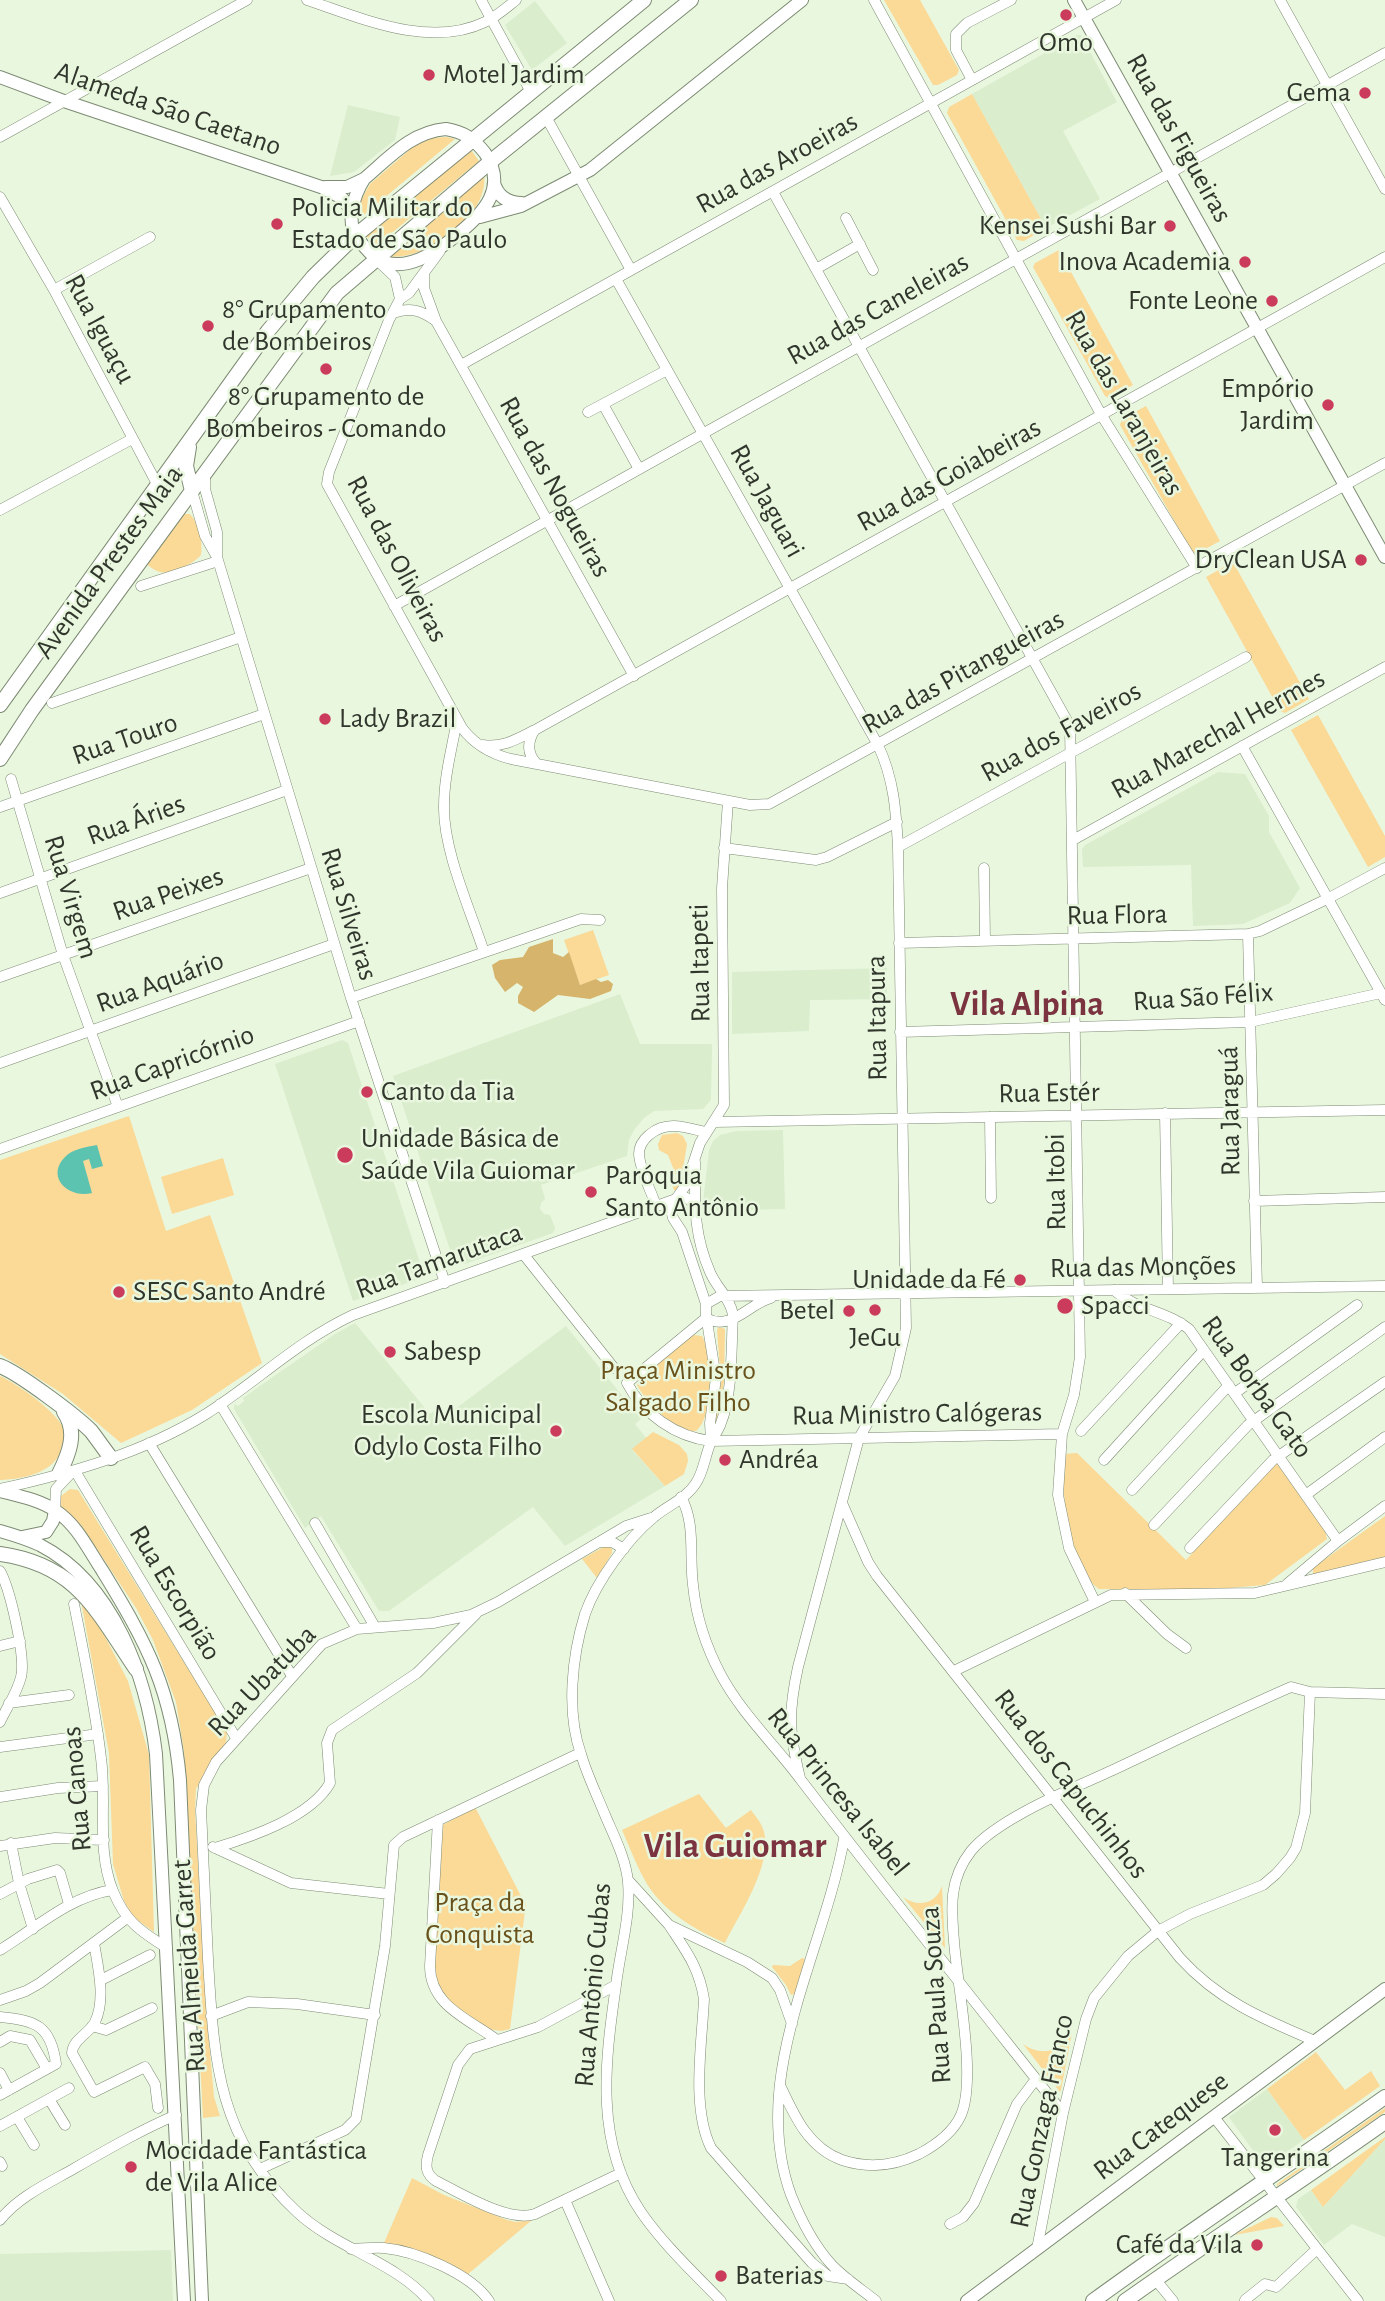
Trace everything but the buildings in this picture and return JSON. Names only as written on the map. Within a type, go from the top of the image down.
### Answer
[{"type":"highway","name":"Avenida Prestes Maia","points":[[0,705],[283,311],[313,277],[355,236],[644,0]]},
{"type":"highway","name":"Avenida Prestes Maia","points":[[0,759],[47,689],[337,293],[375,258],[691,0]]},
{"type":"highway","points":[[190,442],[186,466],[192,491]]},
{"type":"highway","points":[[0,1366],[15,1373],[91,1432],[111,1458]]},
{"type":"highway","points":[[61,1408],[68,1418],[71,1438],[69,1472]]},
{"type":"highway","points":[[0,1554],[45,1565],[74,1585],[95,1607],[136,1669]]},
{"type":"highway","points":[[1093,2301],[1188,2232],[1264,2183],[1385,2097]]},
{"type":"highway","points":[[1125,2301],[1277,2199],[1385,2122]]},
{"type":"main road","points":[[477,219],[529,202],[580,177],[802,0]]},
{"type":"main road","name":"Rua das Figueiras","points":[[1074,0],[1385,557]]},
{"type":"main road","name":"Alameda São Caetano","points":[[0,77],[321,187],[342,198],[352,211]]},
{"type":"main road","points":[[494,183],[486,208],[477,219],[431,254],[396,263],[375,258],[355,236],[352,211],[364,179],[420,134],[446,130],[456,131],[474,139],[491,162],[496,190],[505,199],[529,202]]},
{"type":"main road","name":"Alameda São Caetano","points":[[321,187],[347,187],[364,179]]},
{"type":"main road","points":[[0,1490],[55,1510],[70,1522],[139,1630],[163,1685],[177,1743],[202,2301]]},
{"type":"main road","points":[[21,1537],[46,1532],[53,1521],[55,1510]]},
{"type":"main road","points":[[0,1531],[42,1546],[61,1559],[93,1590],[114,1620],[128,1648],[148,1704],[156,1754],[184,2301]]},
{"type":"main road","name":"Rua Catequese","points":[[967,2301],[1385,1989]]},
{"type":"street","points":[[0,137],[247,0]]},
{"type":"street","points":[[307,0],[399,29],[454,30],[491,19],[516,0]]},
{"type":"street","points":[[481,0],[531,92]]},
{"type":"street","name":"Rua das Laranjeiras","points":[[874,0],[1101,416],[1197,568]]},
{"type":"street","points":[[972,80],[956,50],[956,34],[962,26],[1011,0]]},
{"type":"street","name":"Rua das Aroeiras","points":[[461,365],[1116,0]]},
{"type":"street","points":[[1280,0],[1385,189]]},
{"type":"street","name":"Rua das Caneleiras","points":[[394,606],[1385,53]]},
{"type":"street","points":[[546,117],[631,270]]},
{"type":"street","name":"Rua Itobi","points":[[772,192],[1068,720],[1071,732],[1081,1291],[1078,1377],[1062,1434],[1058,1475],[1063,1523],[1069,1548],[1095,1602]]},
{"type":"street","name":"Rua Iguaçu","points":[[0,197],[54,290],[157,484]]},
{"type":"street","points":[[846,218],[873,270]]},
{"type":"street","points":[[54,290],[150,237]]},
{"type":"street","points":[[816,269],[860,244]]},
{"type":"street","name":"Rua das Oliveiras","points":[[442,247],[409,293],[400,299],[393,313],[329,472],[327,484],[457,720]]},
{"type":"street","name":"Rua das Goiabeiras","points":[[513,741],[790,590],[1385,257]]},
{"type":"street","points":[[375,258],[395,277],[400,299]]},
{"type":"street","name":"Rua das Nogueiras","points":[[424,273],[424,288],[436,321],[634,676]]},
{"type":"street","name":"Rua Jaguari","points":[[616,279],[878,745]]},
{"type":"street","points":[[393,313],[420,310],[436,321]]},
{"type":"street","points":[[589,412],[667,370]]},
{"type":"street","points":[[604,406],[639,469]]},
{"type":"street","points":[[0,510],[132,439]]},
{"type":"street","name":"Rua das Pitangueiras","points":[[457,720],[467,735],[479,744],[494,754],[516,760],[750,805],[769,804],[1385,463]]},
{"type":"street","name":"Rua Silveiras","points":[[205,473],[205,489],[217,533],[218,559]]},
{"type":"street","name":"Rua Silveiras","points":[[192,491],[205,536],[218,559],[310,868],[445,1283]]},
{"type":"street","points":[[141,586],[218,559]]},
{"type":"street","points":[[52,703],[241,637]]},
{"type":"street","name":"Rua dos Faveiros","points":[[898,847],[1246,657]]},
{"type":"street","name":"Rua Marechal Hermes","points":[[1073,840],[1385,667]]},
{"type":"street","name":"Rua Touro","points":[[0,807],[264,714]]},
{"type":"street","points":[[457,720],[444,795],[445,824],[451,852],[484,952]]},
{"type":"street","points":[[513,741],[506,752],[516,760],[529,750],[535,730]]},
{"type":"street","points":[[479,744],[494,746],[513,741],[524,742],[537,764]]},
{"type":"street","name":"Rua Itapura","points":[[790,1729],[794,1684],[859,1438],[891,1385],[900,1362],[906,1328],[897,822],[892,779],[878,745]]},
{"type":"street","points":[[1242,746],[1383,997]]},
{"type":"street","name":"Rua Virgem","points":[[11,779],[63,955],[118,1107]]},
{"type":"street","name":"Rua Áries","points":[[0,893],[287,790]]},
{"type":"street","name":"Rua Itapeti","points":[[714,1122],[722,1110],[724,1098],[722,888],[728,801]]},
{"type":"street","points":[[724,848],[816,860],[897,822]]},
{"type":"street","name":"Rua Flora","points":[[899,943],[1248,934],[1329,898],[1385,867]]},
{"type":"street","name":"Rua Peixes","points":[[0,977],[310,868]]},
{"type":"street","points":[[984,868],[985,941]]},
{"type":"street","points":[[351,998],[581,919],[600,920]]},
{"type":"street","name":"Rua Jaraguá","points":[[1248,934],[1256,1288]]},
{"type":"street","name":"Rua Aquário","points":[[0,1063],[334,944]]},
{"type":"street","name":"Rua São Félix","points":[[900,1032],[1250,1022],[1383,997]]},
{"type":"street","name":"Rua Capricórnio","points":[[0,1149],[359,1021]]},
{"type":"street","name":"Rua Estér","points":[[714,1122],[1385,1110]]},
{"type":"street","points":[[1165,1113],[1168,1289]]},
{"type":"street","points":[[990,1117],[991,1198]]},
{"type":"street","points":[[675,1220],[672,1206],[687,1185],[699,1143],[714,1122]]},
{"type":"street","points":[[695,1218],[685,1224],[652,1208],[640,1160],[640,1149],[642,1142],[650,1134],[664,1126],[680,1126],[705,1132]]},
{"type":"street","points":[[695,1162],[696,1233],[716,1286],[733,1310],[733,1320],[722,1323],[706,1318]]},
{"type":"street","points":[[1255,1201],[1385,1197]]},
{"type":"street","points":[[676,1199],[687,1198],[695,1204]]},
{"type":"street","name":"Rua Tamarutaca","points":[[0,1490],[111,1458],[200,1418],[335,1324],[353,1315],[676,1199]]},
{"type":"street","name":"Rua Antônio Cubas","points":[[675,1220],[706,1304],[716,1378],[710,1423],[711,1441]]},
{"type":"street","points":[[524,1255],[614,1368]]},
{"type":"street","name":"Rua das Monções","points":[[724,1296],[1385,1286]]},
{"type":"street","name":"Rua Borba Gato","points":[[1114,1290],[1128,1301],[1181,1323],[1189,1329],[1338,1541]]},
{"type":"street","points":[[706,1304],[724,1296]]},
{"type":"street","name":"Rua das Monções","points":[[733,1320],[760,1302],[777,1297]]},
{"type":"street","points":[[1132,1490],[1232,1389],[1357,1305]]},
{"type":"street","name":"Rua Ministro Calógeras","points":[[706,1318],[627,1383],[647,1409],[662,1422],[689,1437],[711,1441],[1062,1434]]},
{"type":"street","name":"Rua Antônio Cubas","points":[[720,2301],[651,2226],[629,2192],[610,2136],[606,2070],[627,1912],[628,1880],[620,1850],[580,1753],[573,1698],[580,1635],[593,1597],[624,1549],[652,1518],[691,1489],[699,1479],[711,1441],[721,1424],[726,1402],[733,1320]]},
{"type":"street","points":[[1082,1431],[1181,1323]]},
{"type":"street","points":[[1154,1525],[1248,1424],[1256,1421],[1385,1327]]},
{"type":"street","points":[[1104,1460],[1204,1350]]},
{"type":"street","points":[[1190,1548],[1273,1460],[1281,1457],[1385,1382]]},
{"type":"street","points":[[220,1404],[356,1629]]},
{"type":"street","points":[[1307,1494],[1385,1437]]},
{"type":"street","points":[[149,1443],[292,1676]]},
{"type":"street","points":[[55,1510],[56,1489],[69,1472]]},
{"type":"street","name":"Rua Escorpião","points":[[69,1472],[236,1738]]},
{"type":"street","name":"Rua Princesa Isabel","points":[[681,1497],[691,1523],[694,1600],[709,1647],[727,1685],[742,1709],[800,1778],[844,1839],[1063,2113]]},
{"type":"street","name":"Rua dos Capuchinhos","points":[[842,1503],[868,1562],[1158,1931],[1198,1978],[1244,2009],[1315,2041]]},
{"type":"street","points":[[1284,1587],[1338,1541],[1385,1506]]},
{"type":"street","name":"Rua Ubatuba","points":[[204,1785],[216,1762],[236,1738],[322,1644],[356,1629],[448,1621],[479,1612],[626,1526],[652,1518]]},
{"type":"street","points":[[315,1523],[374,1627]]},
{"type":"street","points":[[598,1542],[612,1542],[624,1549]]},
{"type":"street","points":[[954,1671],[1111,1595],[1244,1594],[1385,1562]]},
{"type":"street","points":[[0,1571],[20,1641],[23,1669],[0,1722]]},
{"type":"street","points":[[1125,1593],[1167,1634],[1186,1648]]},
{"type":"street","name":"Rua Canoas","points":[[74,1604],[98,1734],[104,1840],[112,1890],[134,1926],[167,1948]]},
{"type":"street","points":[[215,1848],[263,1833],[316,1799],[330,1783],[327,1743],[332,1730],[417,1673],[479,1612]]},
{"type":"street","points":[[0,1646],[20,1641]]},
{"type":"street","name":"Rua Paula Souza","points":[[780,2085],[803,2130],[812,2141],[835,2157],[857,2164],[880,2165],[903,2161],[924,2151],[952,2129],[964,2104],[967,2064],[951,1897],[955,1877],[974,1848],[995,1829],[1053,1798],[1288,1688],[1296,1687],[1310,1692],[1385,1694]]},
{"type":"street","name":"Rua Gonzaga Franco","points":[[1037,2249],[1063,2113],[1086,2019],[1094,1998],[1128,1956],[1158,1931],[1190,1914],[1262,1885],[1290,1858],[1301,1832],[1305,1813],[1310,1692]]},
{"type":"street","points":[[9,1703],[69,1695]]},
{"type":"street","points":[[778,1752],[790,1729]]},
{"type":"street","points":[[790,1729],[800,1778]]},
{"type":"street","points":[[0,1747],[98,1734]]},
{"type":"street","points":[[260,2169],[345,2130],[353,2124],[358,2115],[385,1946],[394,1846],[403,1837],[580,1753]]},
{"type":"street","name":"Rua Almeida Garret","points":[[204,1785],[201,1810],[211,2017],[218,2073],[226,2105],[238,2133],[260,2169],[295,2211],[324,2234],[403,2277],[429,2301]]},
{"type":"street","points":[[0,1797],[58,1788],[103,1786]]},
{"type":"street","points":[[438,1820],[431,1983],[444,2004],[497,2039]]},
{"type":"street","points":[[0,1846],[55,1838],[104,1840]]},
{"type":"street","points":[[844,1839],[832,1895],[792,2025],[780,2085],[777,2130],[783,2172],[802,2221],[832,2265],[876,2301]]},
{"type":"street","points":[[202,1841],[291,1883],[389,1894]]},
{"type":"street","points":[[12,1843],[19,1883],[33,1929]]},
{"type":"street","points":[[0,1894],[19,1883],[55,1870],[59,1871],[69,1905]]},
{"type":"street","points":[[628,1880],[669,1925],[694,1961],[702,1984],[704,1999],[701,2106],[706,2137],[711,2148],[821,2272],[848,2279]]},
{"type":"street","points":[[0,1950],[87,1895],[112,1890]]},
{"type":"street","points":[[0,2000],[40,1983],[127,1918]]},
{"type":"street","points":[[669,1925],[766,1973],[780,1990],[792,2025]]},
{"type":"street","points":[[94,1943],[101,1980],[98,2011],[92,2026],[71,2051],[92,2090],[98,2092],[145,2067],[155,2084],[158,2108]]},
{"type":"street","points":[[101,1980],[150,1955]]},
{"type":"street","points":[[616,1985],[538,2027],[470,2049],[460,2059],[428,2155],[427,2171],[436,2181],[516,2217],[531,2216],[621,2173]]},
{"type":"street","points":[[211,2017],[248,2002],[297,2004],[374,2015]]},
{"type":"street","points":[[92,2026],[106,2030],[152,2008]]},
{"type":"street","points":[[0,2017],[29,2021],[46,2032],[56,2064],[4,2092],[0,2073]]},
{"type":"street","points":[[0,2042],[10,2036],[30,2040],[47,2069]]},
{"type":"street","points":[[950,2224],[963,2217],[974,2203],[1017,2104],[1036,2079]]},
{"type":"street","points":[[0,2126],[69,2088]]},
{"type":"street","points":[[49,2099],[65,2125]]},
{"type":"street","points":[[0,2220],[8,2210],[27,2196],[176,2115]]},
{"type":"street","points":[[18,2117],[34,2145]]},
{"type":"street","points":[[1214,2117],[1358,2301]]},
{"type":"street","points":[[565,2200],[610,2301]]},
{"type":"street","points":[[351,2249],[391,2249],[435,2263],[468,2279],[489,2301]]},
{"type":"street","points":[[1245,2300],[1265,2284],[1276,2287],[1317,2249]]},
{"type":"street","points":[[1155,2279],[1173,2301]]},
{"type":"shaded area","points":[[535,1],[567,43],[532,70],[505,25]]},
{"type":"shaded area","points":[[1081,35],[1117,102],[1063,131],[1100,199],[1046,228],[972,94]]},
{"type":"shaded area","points":[[348,105],[400,117],[395,140],[354,172],[330,176]]},
{"type":"shaded area","points":[[1218,772],[1245,774],[1269,816],[1269,832],[1300,888],[1290,903],[1243,924],[1193,926],[1191,865],[1083,867],[1082,849],[1085,845]]},
{"type":"shaded area","points":[[553,939],[553,953],[563,957],[569,952],[580,985],[596,979],[601,982],[608,980],[613,984],[611,991],[590,999],[558,995],[534,1012],[518,1003],[523,987],[517,983],[505,992],[495,978],[492,965],[500,960],[523,957],[529,947]]},
{"type":"shaded area","points":[[887,968],[887,999],[810,1000],[809,1031],[732,1034],[732,972]]},
{"type":"shaded area","points":[[620,994],[640,1044],[712,1044],[711,1100],[703,1109],[654,1111],[634,1130],[629,1140],[627,1156],[541,1185],[545,1199],[540,1209],[544,1214],[550,1215],[555,1228],[553,1233],[465,1264],[453,1259],[393,1076]]},
{"type":"shaded area","points":[[342,1040],[348,1043],[424,1275],[423,1278],[353,1301],[275,1064]]},
{"type":"shaded area","points":[[783,1130],[785,1209],[702,1211],[709,1150],[713,1141],[720,1135],[736,1131]]},
{"type":"shaded area","points":[[355,1323],[430,1414],[439,1407],[447,1415],[566,1326],[641,1419],[635,1424],[646,1438],[632,1450],[665,1486],[565,1546],[533,1507],[389,1611],[379,1611],[321,1516],[305,1528],[234,1409],[234,1404],[238,1406],[244,1401],[243,1398]]},
{"type":"shaded area","points":[[1267,2089],[1304,2140],[1266,2164],[1261,2162],[1229,2117]]},
{"type":"shaded area","points":[[1385,2139],[1385,2237],[1352,2224],[1324,2245],[1296,2207],[1298,2199],[1311,2190],[1323,2207]]},
{"type":"shaded area","points":[[171,2250],[173,2301],[0,2301],[0,2254]]},
{"type":"green space","points":[[884,0],[920,0],[959,70],[957,75],[933,85]]},
{"type":"green space","points":[[972,94],[1046,228],[1024,241],[1017,240],[947,113],[949,107]]},
{"type":"green space","points":[[433,138],[455,139],[360,218],[360,202],[370,184],[414,146]]},
{"type":"green space","points":[[471,150],[479,161],[376,246],[365,235]]},
{"type":"green space","points":[[484,175],[483,190],[477,205],[452,233],[419,252],[388,256]]},
{"type":"green space","points":[[1059,250],[1133,385],[1109,398],[1105,396],[1033,267],[1035,263]]},
{"type":"green space","points":[[1146,406],[1220,541],[1196,554],[1192,552],[1120,425],[1122,419]]},
{"type":"green space","points":[[182,514],[190,514],[196,523],[201,539],[201,555],[182,568],[156,571],[145,563]]},
{"type":"green space","points":[[1233,562],[1309,699],[1285,713],[1280,711],[1206,577]]},
{"type":"green space","points":[[1318,715],[1385,836],[1385,857],[1368,867],[1291,730]]},
{"type":"green space","points":[[593,930],[609,975],[580,985],[564,940]]},
{"type":"green space","name":"SESC Santo André","points":[[129,1116],[166,1231],[210,1215],[262,1363],[192,1410],[121,1443],[63,1394],[0,1354],[0,1160]]},
{"type":"green space","points":[[677,1133],[683,1136],[687,1144],[680,1188],[677,1192],[669,1178],[677,1178],[668,1155],[659,1150],[658,1144],[662,1135]]},
{"type":"green space","points":[[223,1158],[234,1195],[172,1214],[161,1177]]},
{"type":"green space","points":[[719,1327],[725,1329],[724,1382],[714,1423],[721,1383],[717,1330]]},
{"type":"green space","name":"Praça Ministro Salgado Filho","points":[[694,1335],[702,1336],[706,1345],[710,1385],[702,1424],[696,1431],[691,1431],[674,1424],[660,1413],[637,1385],[642,1375]]},
{"type":"green space","points":[[0,1376],[47,1408],[65,1432],[60,1452],[48,1467],[20,1478],[0,1480]]},
{"type":"green space","points":[[653,1432],[679,1445],[687,1454],[684,1474],[665,1486],[632,1449]]},
{"type":"green space","points":[[1077,1453],[1186,1560],[1276,1462],[1325,1531],[1327,1539],[1265,1585],[1204,1590],[1099,1589],[1090,1580],[1077,1553],[1066,1512],[1064,1454]]},
{"type":"green space","points":[[70,1489],[78,1490],[227,1732],[226,1742],[196,1789],[195,1810],[207,2019],[214,2097],[220,2116],[203,2118],[184,1751],[176,1702],[153,1640],[136,1608],[81,1525],[61,1506],[61,1496]]},
{"type":"green space","points":[[1385,1516],[1385,1557],[1313,1574],[1313,1568]]},
{"type":"green space","points":[[607,1545],[612,1549],[612,1553],[597,1578],[582,1559]]},
{"type":"green space","points":[[81,1601],[99,1625],[128,1681],[149,1755],[154,1932],[133,1917],[124,1901],[113,1864],[109,1753]]},
{"type":"green space","points":[[699,1794],[726,1828],[751,1810],[762,1826],[765,1842],[764,1856],[754,1887],[725,1943],[692,1926],[663,1904],[643,1878],[622,1830]]},
{"type":"green space","name":"Praça da Conquista","points":[[475,1807],[526,1903],[510,2029],[501,2031],[488,2029],[446,2001],[436,1984],[434,1966],[441,1826]]},
{"type":"green space","points":[[942,1886],[945,1948],[903,1897],[915,1902],[926,1902],[935,1897]]},
{"type":"green space","points":[[802,1958],[805,1959],[795,1994],[791,1995],[772,1967],[790,1966]]},
{"type":"green space","points":[[1072,2032],[1060,2092],[1023,2044],[1037,2050],[1050,2050],[1063,2044]]},
{"type":"green space","points":[[1316,2052],[1345,2090],[1371,2071],[1380,2086],[1304,2140],[1267,2089]]},
{"type":"green space","points":[[1385,2108],[1385,2112],[1277,2186],[1277,2184]]},
{"type":"green space","points":[[1385,2139],[1323,2207],[1311,2190]]},
{"type":"green space","points":[[412,2178],[444,2195],[507,2220],[532,2220],[467,2275],[384,2243]]},
{"type":"green space","points":[[1271,2217],[1277,2218],[1284,2226],[1234,2235]]},
{"type":"water","points":[[97,1145],[103,1166],[92,1169],[89,1159],[83,1161],[92,1193],[75,1193],[68,1190],[59,1179],[59,1165],[72,1152]]},
{"type":"place","name":"Omo","points":[[1066,15]]},
{"type":"place","name":"Motel Jardim","points":[[429,75]]},
{"type":"place","name":"Gema","points":[[1365,93]]},
{"type":"place","name":"Policia Militar do Estado de São Paulo","points":[[277,224]]},
{"type":"place","name":"Kensei Sushi Bar","points":[[1170,226]]},
{"type":"place","name":"Inova Academia","points":[[1245,262]]},
{"type":"place","name":"Fonte Leone","points":[[1272,301]]},
{"type":"place","name":"8° Grupamento de Bombeiros","points":[[208,326]]},
{"type":"place","name":"8° Grupamento de Bombeiros - Comando","points":[[326,369]]},
{"type":"place","name":"Empório Jardim","points":[[1328,405]]},
{"type":"place","name":"DryClean USA","points":[[1361,560]]},
{"type":"place","name":"Lady Brazil","points":[[325,719]]},
{"type":"place","name":"Canto da Tia","points":[[367,1092]]},
{"type":"place","name":"Unidade Básica de Saúde Vila Guiomar","points":[[345,1155]]},
{"type":"place","name":"Paróquia Santo Antônio","points":[[591,1192]]},
{"type":"place","name":"Unidade da Fé","points":[[1020,1280]]},
{"type":"place","name":"SESC Santo André","points":[[119,1292]]},
{"type":"place","name":"Spacci","points":[[1065,1306]]},
{"type":"place","name":"JeGu","points":[[875,1310]]},
{"type":"place","name":"Betel","points":[[849,1311]]},
{"type":"place","name":"Sabesp","points":[[390,1352]]},
{"type":"place","name":"Escola Municipal Odylo Costa Filho","points":[[556,1431]]},
{"type":"place","name":"Andréa","points":[[725,1460]]},
{"type":"place","name":"Tangerina","points":[[1275,2130]]},
{"type":"place","name":"Mocidade Fantástica de Vila Alice","points":[[131,2167]]},
{"type":"place","name":"Café da Vila","points":[[1257,2245]]},
{"type":"place","name":"Baterias","points":[[721,2276]]},
{"type":"district","name":"Vila Alpina","points":[[1027,1004]]},
{"type":"district","name":"Vila Guiomar","points":[[735,1846]]}]
